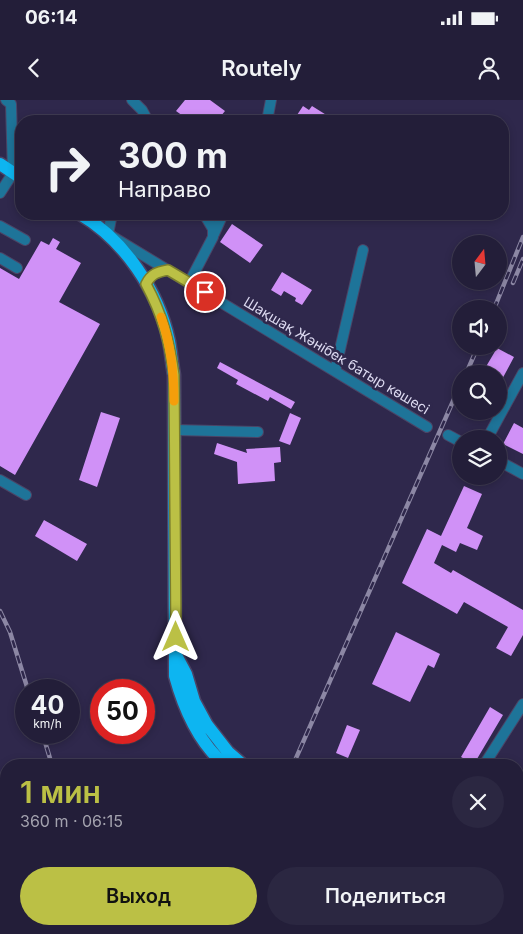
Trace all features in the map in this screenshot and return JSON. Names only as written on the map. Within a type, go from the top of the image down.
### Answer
[{"type":"main road","points":[[0,164],[15,175]]},
{"type":"main road","name":"Шақшақ Жәнібек батыр көшесі","points":[[88,220],[108,234]]},
{"type":"main road","points":[[108,234],[132,261],[146,284],[156,304],[168,339],[174,375],[175,430],[176,656],[174,676],[183,706],[197,732],[220,759]]},
{"type":"main road","points":[[176,656],[186,674],[194,701],[207,725],[228,752],[236,759]]},
{"type":"street","points":[[6,100],[11,104],[15,152]]},
{"type":"street","points":[[132,100],[145,115]]},
{"type":"street","points":[[268,115],[271,100]]},
{"type":"street","points":[[0,193],[15,178]]},
{"type":"street","points":[[108,234],[111,220]]},
{"type":"street","points":[[208,220],[214,234]]},
{"type":"street","points":[[189,282],[220,220]]},
{"type":"street","points":[[0,226],[25,240]]},
{"type":"street","name":"Шақшақ Жәнібек батыр көшесі","points":[[108,234],[427,427]]},
{"type":"street","points":[[335,371],[363,250]]},
{"type":"street","points":[[0,258],[17,268]]},
{"type":"street","points":[[146,284],[152,275],[168,270]]},
{"type":"street","points":[[492,430],[523,373]]},
{"type":"street","points":[[175,430],[258,432]]},
{"type":"street","points":[[448,435],[452,437]]},
{"type":"street","points":[[507,465],[523,474]]},
{"type":"street","points":[[0,480],[26,495]]},
{"type":"street","points":[[488,759],[523,704]]},
{"type":"building","points":[[185,100],[210,100],[225,111],[222,115],[182,115],[176,111]]},
{"type":"building","points":[[303,106],[309,110],[312,106],[326,115],[297,115]]},
{"type":"building","points":[[232,224],[263,245],[250,263],[220,242]]},
{"type":"building","points":[[53,238],[60,242],[56,249],[81,263],[59,302],[100,324],[15,475],[0,466],[0,268],[19,279],[41,241],[49,245]]},
{"type":"building","points":[[282,272],[312,290],[302,305],[295,301],[296,298],[284,291],[281,296],[271,290]]},
{"type":"building","points":[[507,353],[514,357],[507,370],[507,365],[487,365],[493,355],[507,355]]},
{"type":"building","points":[[220,362],[295,402],[291,409],[270,397],[268,401],[236,384],[238,380],[217,368]]},
{"type":"building","points":[[101,412],[120,418],[97,487],[79,480]]},
{"type":"building","points":[[290,413],[301,418],[290,445],[279,441]]},
{"type":"building","points":[[514,423],[523,428],[523,454],[507,446],[507,436]]},
{"type":"building","points":[[217,443],[247,453],[246,449],[280,447],[281,462],[274,463],[275,481],[238,484],[237,462],[214,454]]},
{"type":"building","points":[[464,486],[482,494],[467,528],[483,536],[477,550],[460,543],[456,552],[442,545],[434,563],[451,573],[453,570],[523,610],[523,635],[511,656],[496,648],[508,627],[464,602],[457,614],[402,583],[427,529],[441,536]]},
{"type":"building","points":[[44,520],[87,544],[77,561],[35,536]]},
{"type":"building","points":[[396,632],[440,654],[434,668],[428,665],[410,702],[372,684]]},
{"type":"building","points":[[490,707],[503,715],[477,759],[465,759],[461,757]]},
{"type":"building","points":[[347,725],[360,730],[348,758],[336,753]]},
{"type":"railway","points":[[498,300],[523,237]]},
{"type":"railway","points":[[513,283],[523,259]]},
{"type":"railway","points":[[470,365],[474,355]]},
{"type":"railway","points":[[296,759],[452,403]]},
{"type":"railway","points":[[0,611],[10,632],[25,679]]},
{"type":"railway","points":[[46,744],[50,759]]},
{"type":"slow traffic","points":[[161,317],[168,339],[174,375],[174,401]]},
{"type":"route","points":[[176,637],[174,375],[168,339],[156,304],[146,284],[152,275],[168,270],[205,292]]}]
